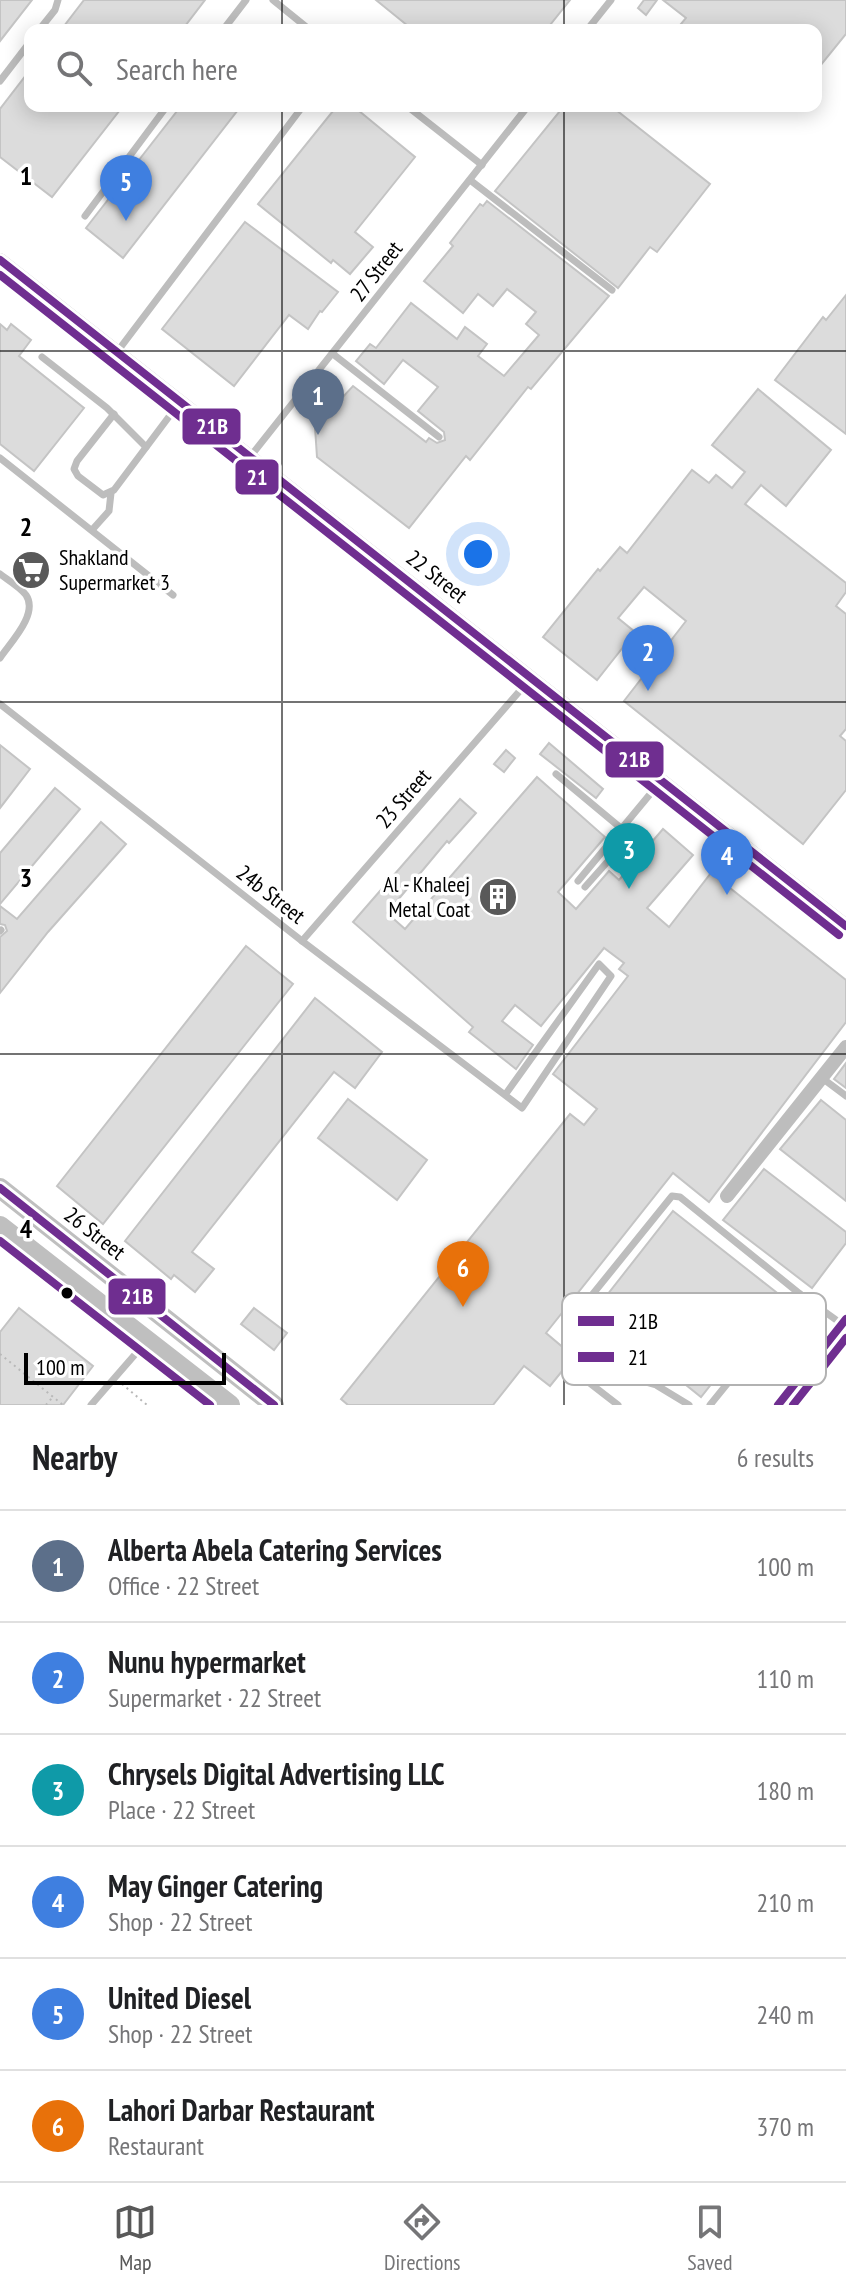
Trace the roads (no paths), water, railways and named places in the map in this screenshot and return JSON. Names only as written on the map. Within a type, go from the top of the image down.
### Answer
[{"type":"street","name":"22 Street","points":[[0,260],[846,926]]},
{"type":"street","points":[[727,1196],[846,1047]]},
{"type":"street","name":"26 Street","points":[[0,1188],[274,1405]]},
{"type":"street","points":[[0,1226],[230,1405]]},
{"type":"lane","points":[[44,24],[55,10],[58,0]]},
{"type":"lane","points":[[228,24],[246,0]]},
{"type":"lane","points":[[273,0],[303,24]]},
{"type":"lane","points":[[592,24],[611,0]]},
{"type":"lane","points":[[0,81],[24,50]]},
{"type":"lane","points":[[85,216],[163,112]]},
{"type":"lane","points":[[117,352],[298,112]]},
{"type":"lane","points":[[415,112],[482,165]]},
{"type":"lane","name":"27 Street","points":[[250,457],[523,112]]},
{"type":"lane","points":[[470,180],[612,290]]},
{"type":"lane","points":[[333,354],[439,437]]},
{"type":"lane","points":[[42,357],[114,414],[146,447]]},
{"type":"lane","points":[[92,530],[109,511],[111,493],[180,402]]},
{"type":"lane","points":[[111,493],[100,494],[74,469],[114,414]]},
{"type":"lane","points":[[0,458],[173,595]]},
{"type":"lane","points":[[0,574],[25,593],[30,607],[27,617],[0,658]]},
{"type":"lane","name":"23 Street","points":[[302,941],[531,678]]},
{"type":"lane","name":"24b Street","points":[[0,704],[302,941],[522,1108],[611,976],[599,964],[505,1095]]},
{"type":"lane","points":[[556,774],[620,830]]},
{"type":"lane","points":[[582,884],[620,830],[662,781]]},
{"type":"lane","points":[[821,1078],[846,1096]]},
{"type":"lane","points":[[594,1293],[672,1196],[680,1197],[799,1293]]},
{"type":"lane","points":[[826,1311],[845,1324],[826,1347]]},
{"type":"lane","points":[[91,1405],[147,1341]]},
{"type":"lane","points":[[592,1385],[618,1405]]},
{"type":"lane","points":[[656,1385],[689,1405]]},
{"type":"lane","points":[[710,1405],[726,1385]]},
{"type":"lane","points":[[778,1405],[795,1385]]},
{"type":"place","name":"United Diesel","points":[[126,221]]},
{"type":"place","name":"Alberta Abela Catering Services","points":[[318,435]]},
{"type":"place","name":"Shakland Supermarket 3","points":[[31,570]]},
{"type":"place","name":"Nunu hypermarket","points":[[648,691]]},
{"type":"place","name":"Chrysels Digital Advertising LLC","points":[[629,889]]},
{"type":"place","name":"May Ginger Catering","points":[[727,895]]},
{"type":"place","name":"Al - Khaleej Metal Coat","points":[[498,897]]},
{"type":"place","name":"Lahori Darbar Restaurant","points":[[463,1307]]}]
